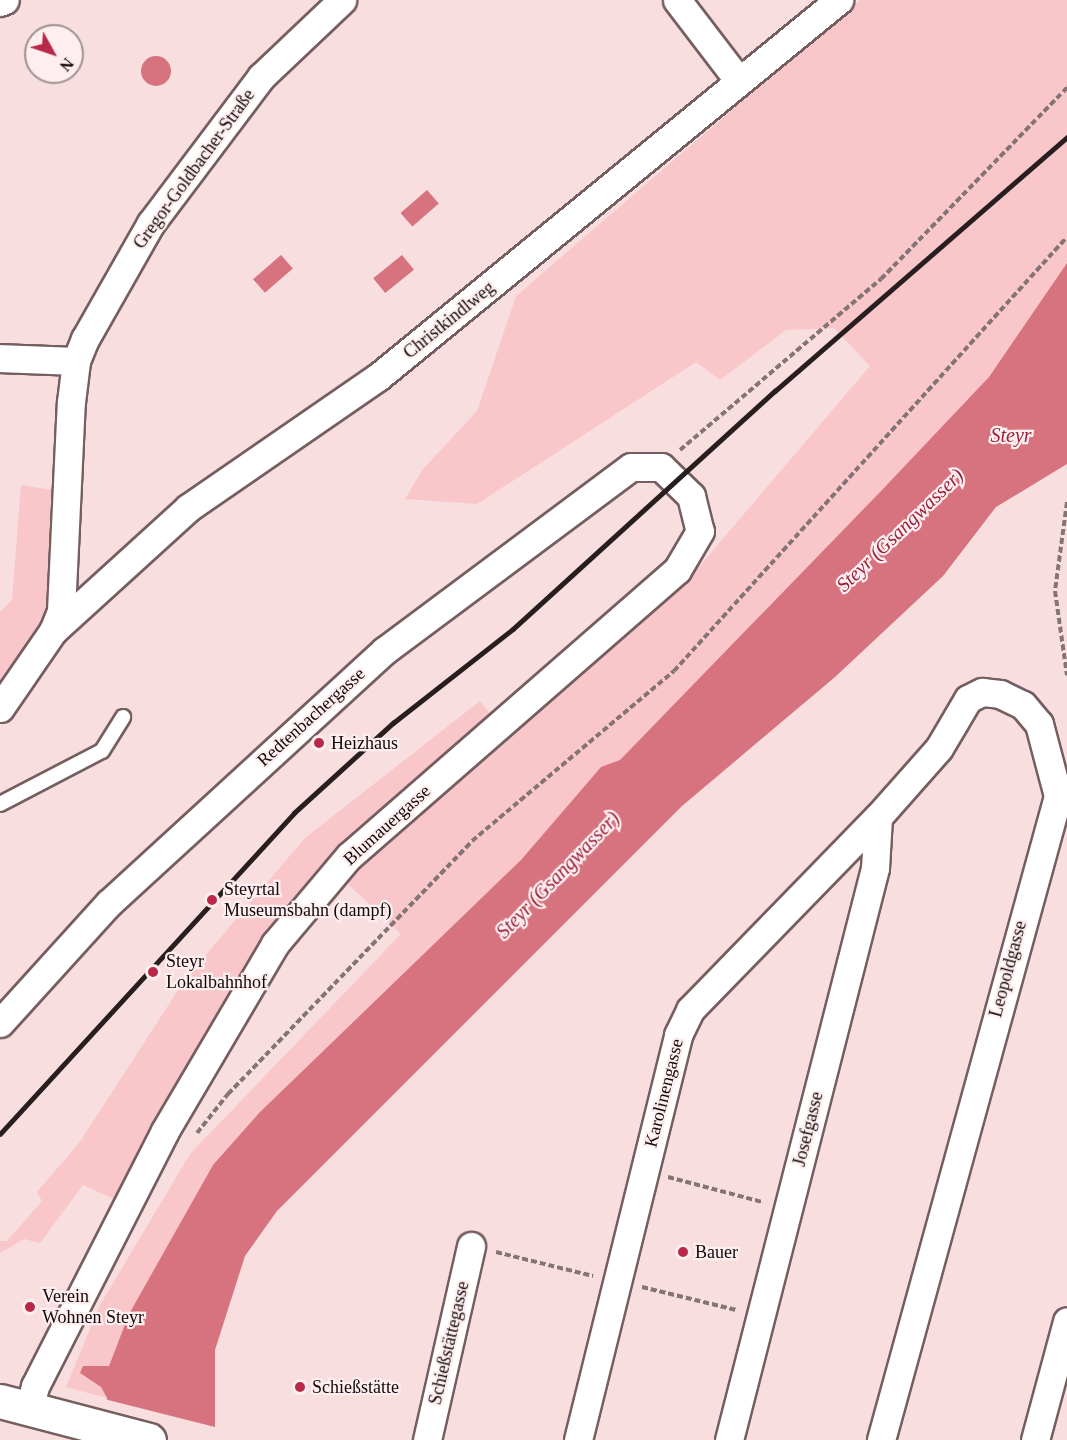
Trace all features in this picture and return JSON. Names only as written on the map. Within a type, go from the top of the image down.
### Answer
[{"type":"main road","points":[[7,1404],[149,1440]]},
{"type":"street","points":[[0,2],[4,0]]},
{"type":"street","name":"Gregor-Goldbacher-Straße","points":[[76,361],[151,223],[261,77],[342,0]]},
{"type":"street","points":[[677,0],[739,81]]},
{"type":"street","name":"Christkindlweg","points":[[53,631],[188,508],[378,376],[839,0]]},
{"type":"street","points":[[0,358],[76,361],[61,611],[53,631],[0,708]]},
{"type":"street","name":"Redtenbachergasse","points":[[0,1023],[109,903],[340,688],[611,480],[631,467],[661,467]]},
{"type":"street","name":"Blumauergasse","points":[[7,1404],[35,1386],[165,1131],[282,936],[349,856],[657,590],[693,551],[699,514],[678,479],[661,467]]},
{"type":"street","points":[[878,817],[939,748],[968,699],[982,692],[1023,705],[1039,724],[1067,828]]},
{"type":"street","name":"Leopoldgasse","points":[[881,1440],[1059,796]]},
{"type":"street","name":"Karolinengasse","points":[[578,1440],[678,1035],[690,1010],[878,817]]},
{"type":"street","name":"Josefgasse","points":[[729,1440],[875,868],[878,817]]},
{"type":"street","name":"Schießstättegasse","points":[[427,1440],[471,1246]]},
{"type":"street","points":[[1035,1440],[1067,1321]]},
{"type":"lane","points":[[0,804],[102,751],[123,717]]},
{"type":"path","points":[[661,467],[881,279],[1067,88]]},
{"type":"path","points":[[194,1138],[228,1094],[472,842],[674,671],[1067,237]]},
{"type":"path","points":[[1067,502],[1055,591],[1067,675]]},
{"type":"path","points":[[644,1170],[788,1209]]},
{"type":"shaded area","points":[[860,0],[1067,0],[1067,263],[989,377],[882,490],[620,760],[601,767],[521,860],[259,1113],[213,1165],[129,1314],[109,1366],[89,1366],[80,1373],[101,1387],[107,1398],[66,1387],[100,1305],[190,1154],[401,934],[331,868],[116,1200],[83,1185],[40,1243],[24,1239],[0,1253],[0,1241],[7,1241],[42,1201],[37,1192],[79,1143],[186,978],[305,838],[480,701],[495,720],[481,732],[499,748],[698,568],[870,366],[834,328],[786,330],[720,380],[696,362],[477,504],[405,499],[423,469],[477,411],[516,296]]},
{"type":"shaded area","points":[[21,485],[51,490],[46,617],[0,689],[0,612],[12,600]]},
{"type":"water","points":[[156,56],[166,61],[171,71],[166,81],[156,86],[146,81],[141,71],[146,61]]},
{"type":"water","points":[[427,190],[439,204],[412,227],[401,213]]},
{"type":"water","points":[[281,255],[293,269],[265,293],[253,279]]},
{"type":"water","points":[[402,255],[414,270],[385,293],[373,278]]},
{"type":"water","name":"Steyr","points":[[1067,263],[1067,464],[996,507],[943,576],[835,677],[682,806],[277,1211],[245,1256],[215,1350],[215,1440],[103,1440],[107,1398],[101,1387],[80,1373],[83,1366],[109,1366],[129,1314],[213,1165],[259,1113],[521,860],[601,767],[620,760],[989,377]]},
{"type":"pier","points":[[104,1399],[219,1428],[218,1440],[100,1440]]},
{"type":"railway","points":[[0,1134],[294,813],[393,723],[513,629],[775,391],[1067,137]]},
{"type":"place","name":"Heizhaus","points":[[319,743]]},
{"type":"place","name":"Steyrtal Museumsbahn (dampf)","points":[[212,900]]},
{"type":"place","name":"Steyr Lokalbahnhof","points":[[153,972]]},
{"type":"place","name":"Bauer","points":[[683,1252]]},
{"type":"place","name":"Verein Wohnen Steyr","points":[[30,1307]]},
{"type":"place","name":"Schießstätte","points":[[300,1387]]},
{"type":"water label","name":"Steyr (Gsangwasser)","points":[[900,530]]},
{"type":"water label","name":"Steyr (Gsangwasser)","points":[[558,875]]}]
